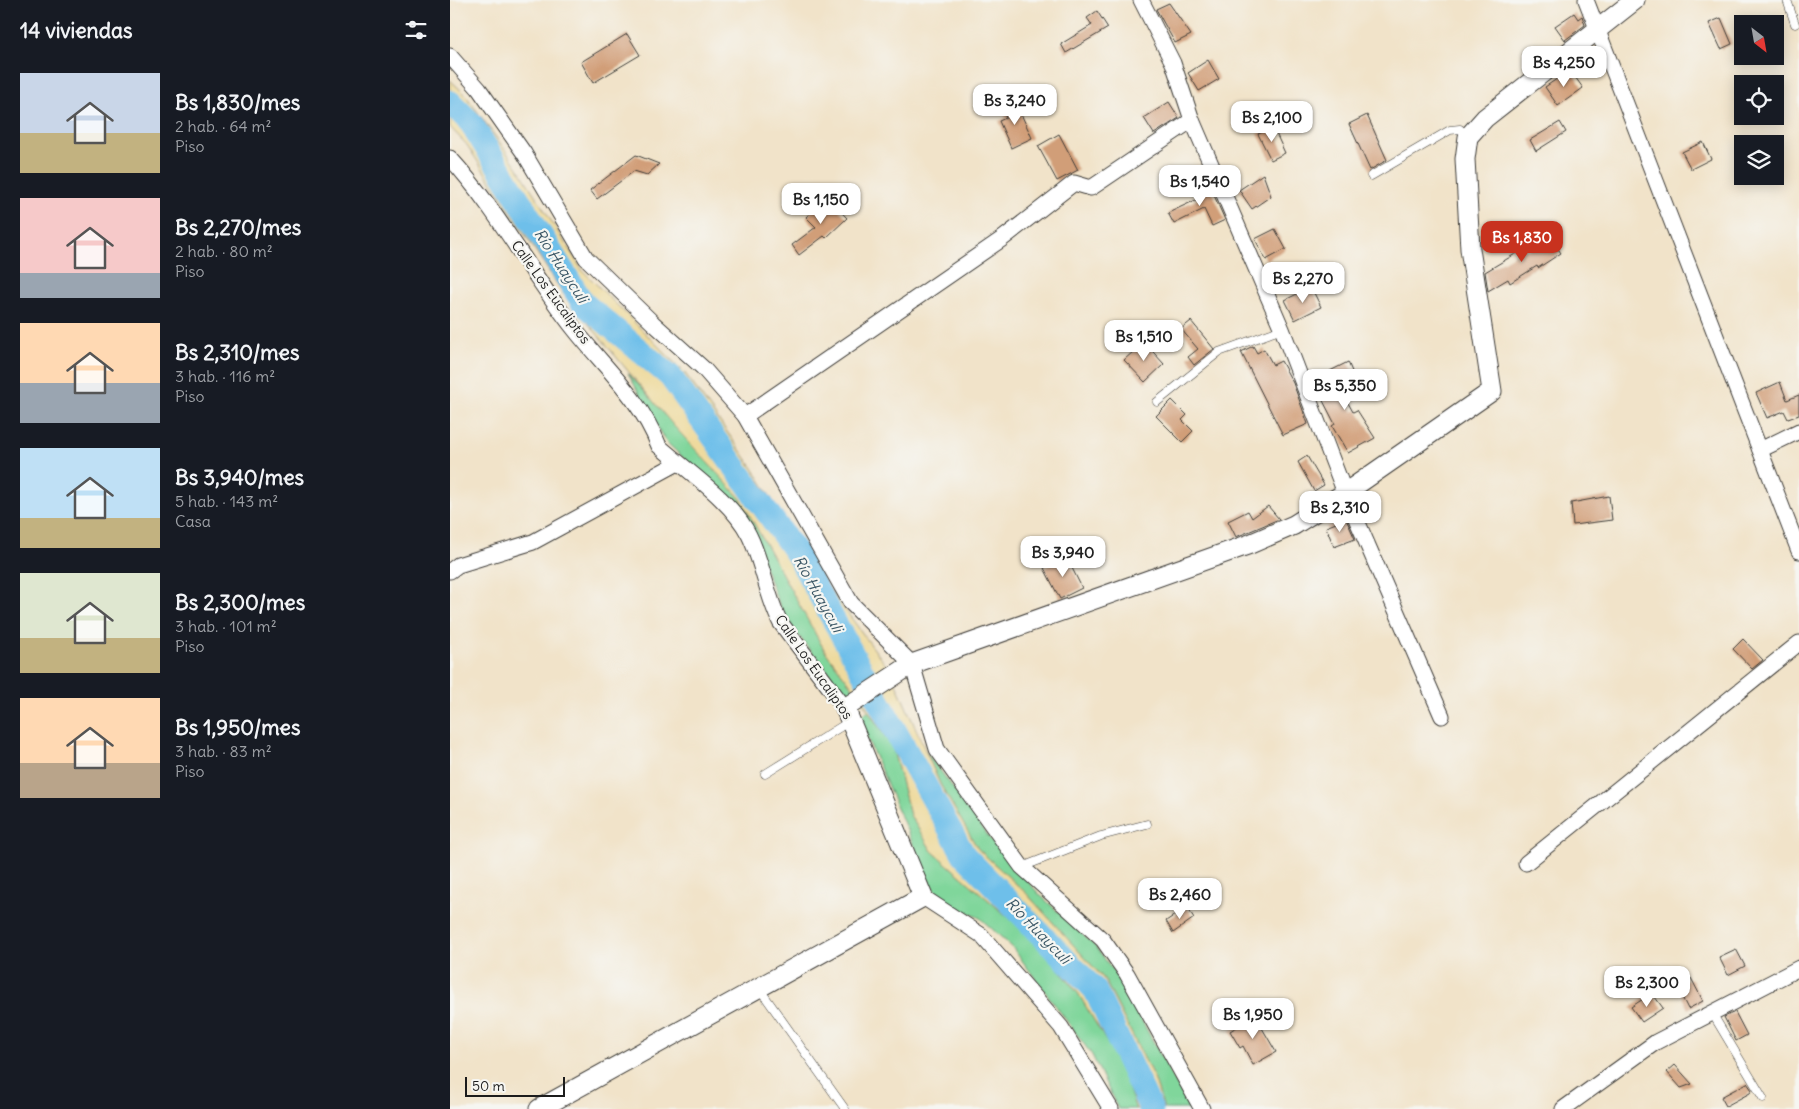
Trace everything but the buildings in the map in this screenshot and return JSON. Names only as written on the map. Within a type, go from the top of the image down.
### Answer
[{"type":"street","points":[[1141,0],[1172,63],[1192,120],[1282,329],[1345,493],[1442,716]]},
{"type":"street","points":[[1586,0],[1799,551]]},
{"type":"street","points":[[851,710],[906,669],[1250,544],[1294,525],[1345,493],[1492,392],[1470,249],[1465,159],[1468,137],[1485,118],[1635,0]]},
{"type":"street","points":[[450,56],[479,89],[524,153],[586,258],[703,368],[745,416],[852,603],[906,669],[937,749],[1022,867],[1103,940],[1127,974],[1202,1109]]},
{"type":"street","points":[[745,416],[1002,239],[1074,183],[1091,188],[1192,120]]},
{"type":"street","name":"Calle Los Eucaliptos","points":[[450,158],[473,182],[574,330],[629,391],[653,431],[659,446],[739,518],[750,536],[780,622],[851,710],[923,897]]},
{"type":"street","points":[[1760,450],[1799,432]]},
{"type":"street","points":[[450,571],[458,564],[533,542],[678,463]]},
{"type":"street","points":[[1526,863],[1799,643]]},
{"type":"street","points":[[539,1109],[923,897],[981,935],[1061,1027],[1111,1109]]},
{"type":"street","points":[[1563,1109],[1656,1042],[1799,968]]},
{"type":"lane","points":[[1787,0],[1795,24]]},
{"type":"lane","points":[[1371,176],[1450,130],[1460,129],[1468,137]]},
{"type":"lane","points":[[1157,402],[1219,352],[1282,329]]},
{"type":"lane","points":[[765,774],[851,710]]},
{"type":"lane","points":[[1022,867],[1101,836],[1147,824]]},
{"type":"lane","points":[[759,988],[845,1109]]},
{"type":"lane","points":[[1712,1013],[1763,1098]]},
{"type":"green space","points":[[628,373],[740,498],[825,651],[857,693],[848,697],[785,619],[743,513],[665,441]]},
{"type":"green space","points":[[869,711],[893,749],[910,815],[932,851],[1038,943],[1078,993],[1121,1066],[1136,1109],[1118,1109],[1092,1055],[1012,947],[980,918],[946,903],[931,886],[858,717]]},
{"type":"green space","points":[[926,751],[991,840],[1040,895],[1096,947],[1118,977],[1190,1109],[1164,1109],[1154,1078],[1104,979],[1026,893],[978,849],[940,784]]},
{"type":"sand","points":[[450,80],[464,93],[518,168],[582,270],[684,372],[753,468],[810,562],[891,672],[940,784],[978,849],[1026,893],[1104,979],[1154,1078],[1164,1109],[1136,1109],[1121,1066],[1078,993],[1038,943],[932,851],[910,815],[893,749],[857,693],[825,651],[740,498],[673,425],[563,293],[467,145],[450,127]]},
{"type":"waterway","name":"Río Huayculi","points":[[450,102],[471,123],[583,303],[670,376],[797,554],[964,855],[1095,990],[1151,1109]]}]
